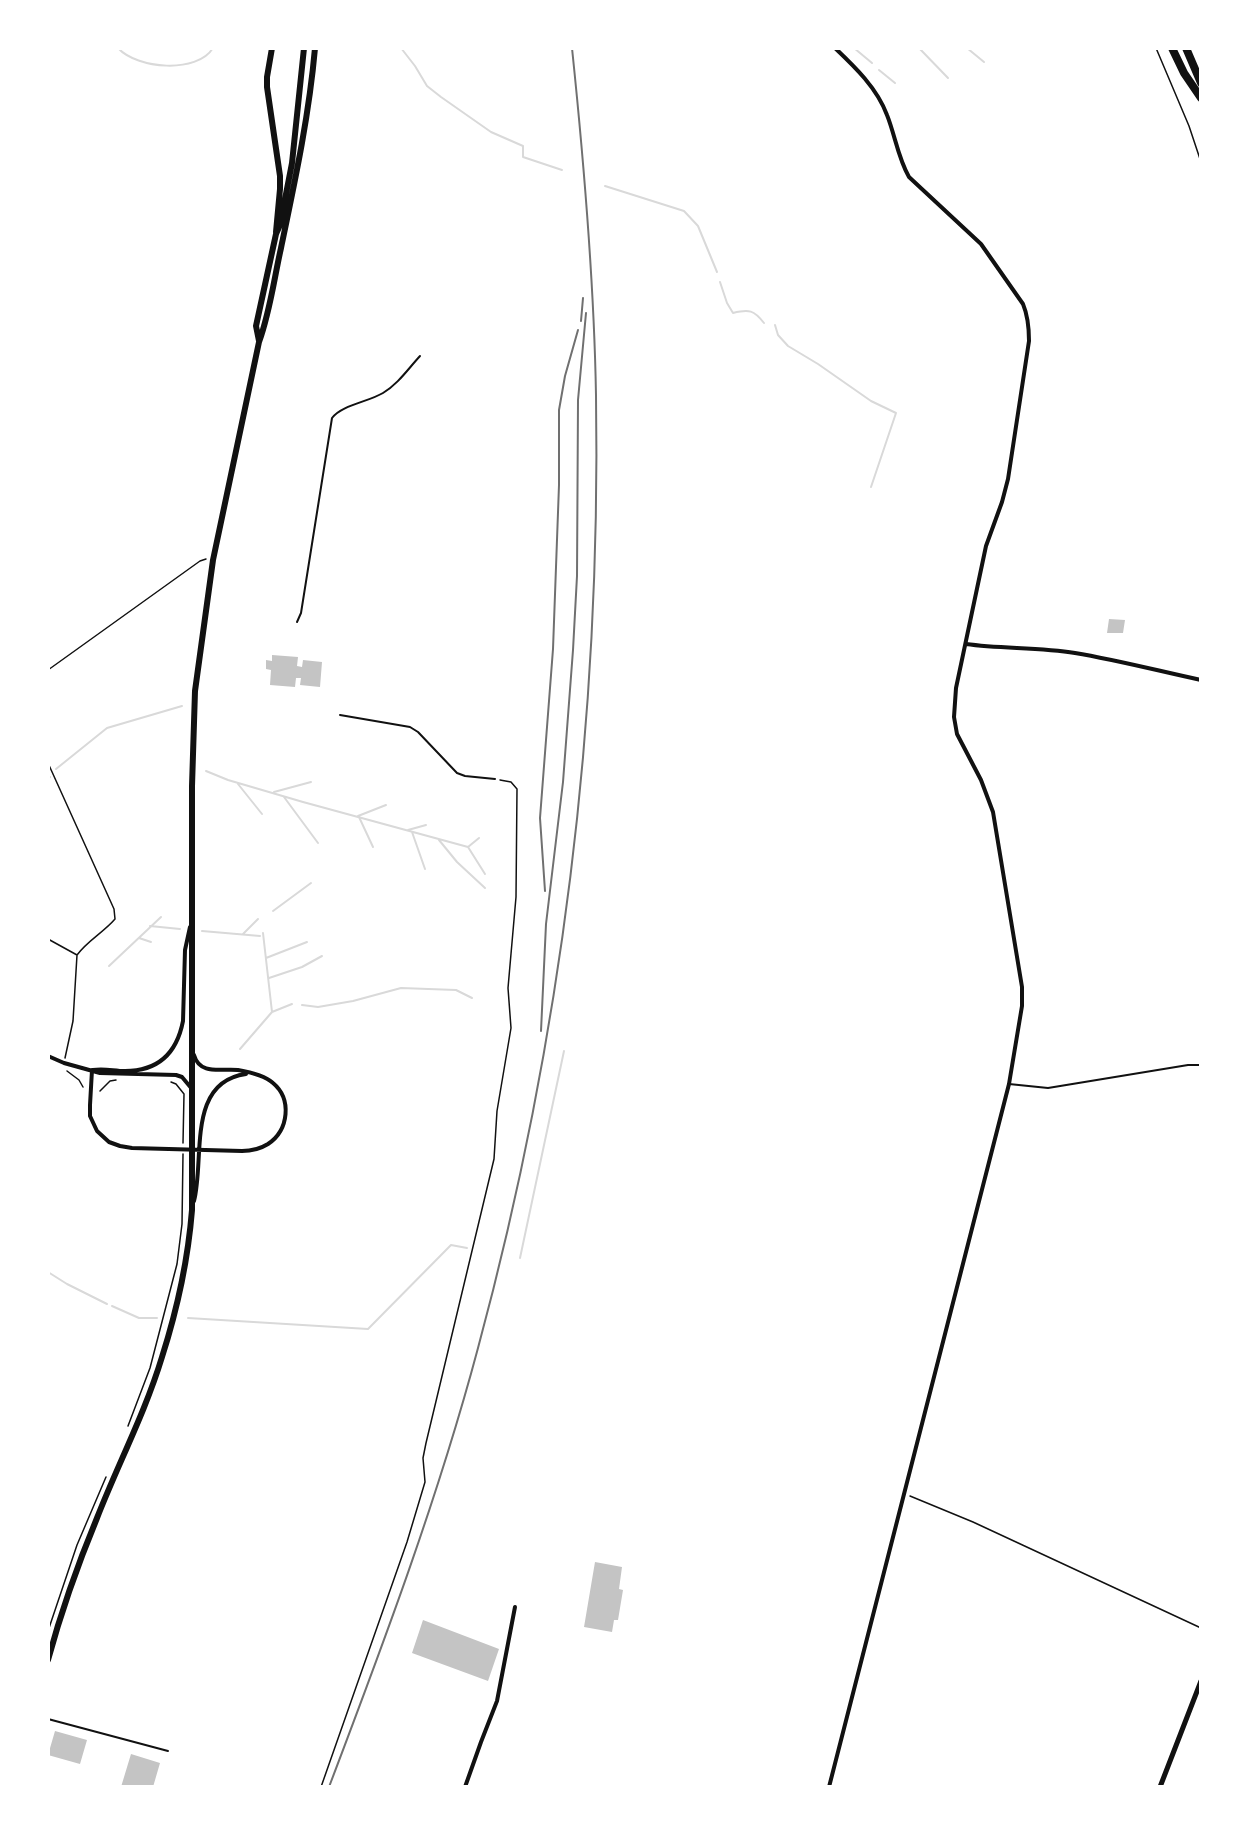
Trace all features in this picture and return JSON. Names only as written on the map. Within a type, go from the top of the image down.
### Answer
[{"type":"highway","points":[[1172,48],[1184,73],[1201,98]]},
{"type":"highway","points":[[1186,48],[1201,84]]},
{"type":"main road","points":[[259,342],[256,327],[276,234],[280,176],[267,77],[272,48]]},
{"type":"main road","points":[[276,234],[280,225],[292,164],[304,48]]},
{"type":"main road","points":[[48,1660],[78,1566],[135,1430],[161,1359],[188,1252],[192,1210],[194,714],[213,560],[299,164],[315,48]]},
{"type":"street","points":[[829,1787],[1009,1084],[1022,1006],[1022,987],[993,812],[981,780],[957,734],[954,717],[956,688],[986,546],[1008,480],[1029,341],[1027,314],[1016,293],[981,244],[909,177],[879,99],[863,76],[835,48]]},
{"type":"street","points":[[966,644],[1038,648],[1077,653],[1201,680]]},
{"type":"street","points":[[93,1070],[138,1070],[164,1059],[174,1046],[183,1021],[185,950],[192,915]]},
{"type":"street","points":[[93,1070],[90,1111],[92,1121],[97,1131],[105,1139],[120,1146],[157,1150],[242,1152],[256,1150],[273,1141],[283,1127],[286,1110],[280,1091],[267,1078],[237,1070],[202,1067],[196,1060],[192,1047]]},
{"type":"street","points":[[48,1056],[100,1073],[176,1075],[182,1077],[192,1089]]},
{"type":"street","points":[[192,1210],[197,1189],[203,1115],[209,1098],[226,1080],[250,1073]]},
{"type":"street","points":[[465,1787],[497,1701],[515,1607]]},
{"type":"street","points":[[1160,1787],[1201,1681]]},
{"type":"lane","points":[[297,622],[301,613],[332,418],[339,411],[383,393],[400,379],[420,356]]},
{"type":"lane","points":[[340,715],[410,727],[418,732],[457,773],[495,779]]},
{"type":"lane","points":[[1009,1084],[1048,1088],[1188,1065],[1201,1065]]},
{"type":"lane","points":[[48,1719],[168,1751]]},
{"type":"path","points":[[1156,48],[1189,126],[1201,162]]},
{"type":"path","points":[[48,670],[200,561],[213,560]]},
{"type":"path","points":[[48,763],[114,909],[115,919],[77,955],[73,1021],[64,1063]]},
{"type":"path","points":[[321,1787],[407,1542],[425,1482],[423,1458],[426,1443],[494,1159],[497,1111],[511,1028],[508,988],[516,897],[517,789],[511,782],[495,779]]},
{"type":"path","points":[[48,939],[77,955]]},
{"type":"path","points":[[68,1072],[76,1077],[83,1087]]},
{"type":"path","points":[[100,1091],[110,1081],[116,1080]]},
{"type":"path","points":[[128,1427],[150,1368],[177,1264],[183,1224],[184,1094],[176,1084],[170,1081]]},
{"type":"path","points":[[48,1631],[77,1545],[106,1477]]},
{"type":"path","points":[[904,1494],[973,1522],[1201,1628]]},
{"type":"building","points":[[1109,619],[1125,620],[1123,633],[1107,633]]},
{"type":"building","points":[[272,655],[298,657],[297,666],[302,667],[303,660],[322,662],[320,687],[300,685],[301,678],[296,678],[295,687],[270,685],[271,670],[266,669],[266,660],[272,661]]},
{"type":"building","points":[[595,1562],[622,1567],[619,1589],[623,1590],[618,1620],[614,1620],[612,1632],[584,1627]]},
{"type":"building","points":[[423,1620],[499,1649],[488,1681],[412,1653]]},
{"type":"building","points":[[55,1731],[87,1740],[80,1764],[48,1755]]},
{"type":"building","points":[[131,1754],[160,1763],[153,1787],[121,1787]]},
{"type":"waterway","points":[[118,48],[139,61],[167,66],[194,62],[213,48]]},
{"type":"waterway","points":[[401,48],[427,86],[441,97],[491,132],[523,146],[523,157],[562,170]]},
{"type":"waterway","points":[[854,48],[872,63]]},
{"type":"waterway","points":[[919,48],[948,78]]},
{"type":"waterway","points":[[967,48],[984,62]]},
{"type":"waterway","points":[[879,70],[895,83]]},
{"type":"waterway","points":[[605,186],[684,211],[698,226],[717,272]]},
{"type":"waterway","points":[[720,282],[733,313],[751,312],[764,323]]},
{"type":"waterway","points":[[775,325],[778,335],[788,346],[871,401],[896,413],[871,487]]},
{"type":"waterway","points":[[56,769],[107,728],[182,706]]},
{"type":"waterway","points":[[206,771],[228,780],[303,802],[468,847],[485,874]]},
{"type":"waterway","points":[[274,792],[311,782]]},
{"type":"waterway","points":[[238,784],[262,814]]},
{"type":"waterway","points":[[284,797],[318,843]]},
{"type":"waterway","points":[[358,816],[386,805]]},
{"type":"waterway","points":[[359,817],[373,847]]},
{"type":"waterway","points":[[408,830],[426,825]]},
{"type":"waterway","points":[[412,832],[425,869]]},
{"type":"waterway","points":[[468,847],[479,838]]},
{"type":"waterway","points":[[439,840],[457,862],[485,888]]},
{"type":"waterway","points":[[273,911],[311,883]]},
{"type":"waterway","points":[[109,966],[161,917]]},
{"type":"waterway","points":[[243,934],[258,919]]},
{"type":"waterway","points":[[150,926],[180,929]]},
{"type":"waterway","points":[[202,931],[260,936]]},
{"type":"waterway","points":[[263,933],[272,1012]]},
{"type":"waterway","points":[[139,938],[151,942]]},
{"type":"waterway","points":[[266,958],[307,942]]},
{"type":"waterway","points":[[269,978],[302,967],[322,956]]},
{"type":"waterway","points":[[302,1005],[318,1007],[353,1001],[401,988],[456,990],[472,998]]},
{"type":"waterway","points":[[240,1049],[272,1012],[292,1004]]},
{"type":"waterway","points":[[520,1258],[564,1051]]},
{"type":"waterway","points":[[188,1318],[368,1329],[451,1245],[467,1248]]},
{"type":"waterway","points":[[48,1272],[107,1304]]},
{"type":"waterway","points":[[112,1306],[139,1318],[157,1318]]},
{"type":"railway","points":[[329,1787],[428,1515],[478,1348],[533,1113],[554,995],[583,756],[596,516],[596,395],[591,265],[572,48]]},
{"type":"railway","points":[[581,321],[583,298]]},
{"type":"railway","points":[[541,1031],[546,924],[563,782],[573,650],[577,576],[578,400],[586,313]]},
{"type":"railway","points":[[545,891],[540,818],[553,649],[559,485],[559,410],[565,376],[578,330]]}]
